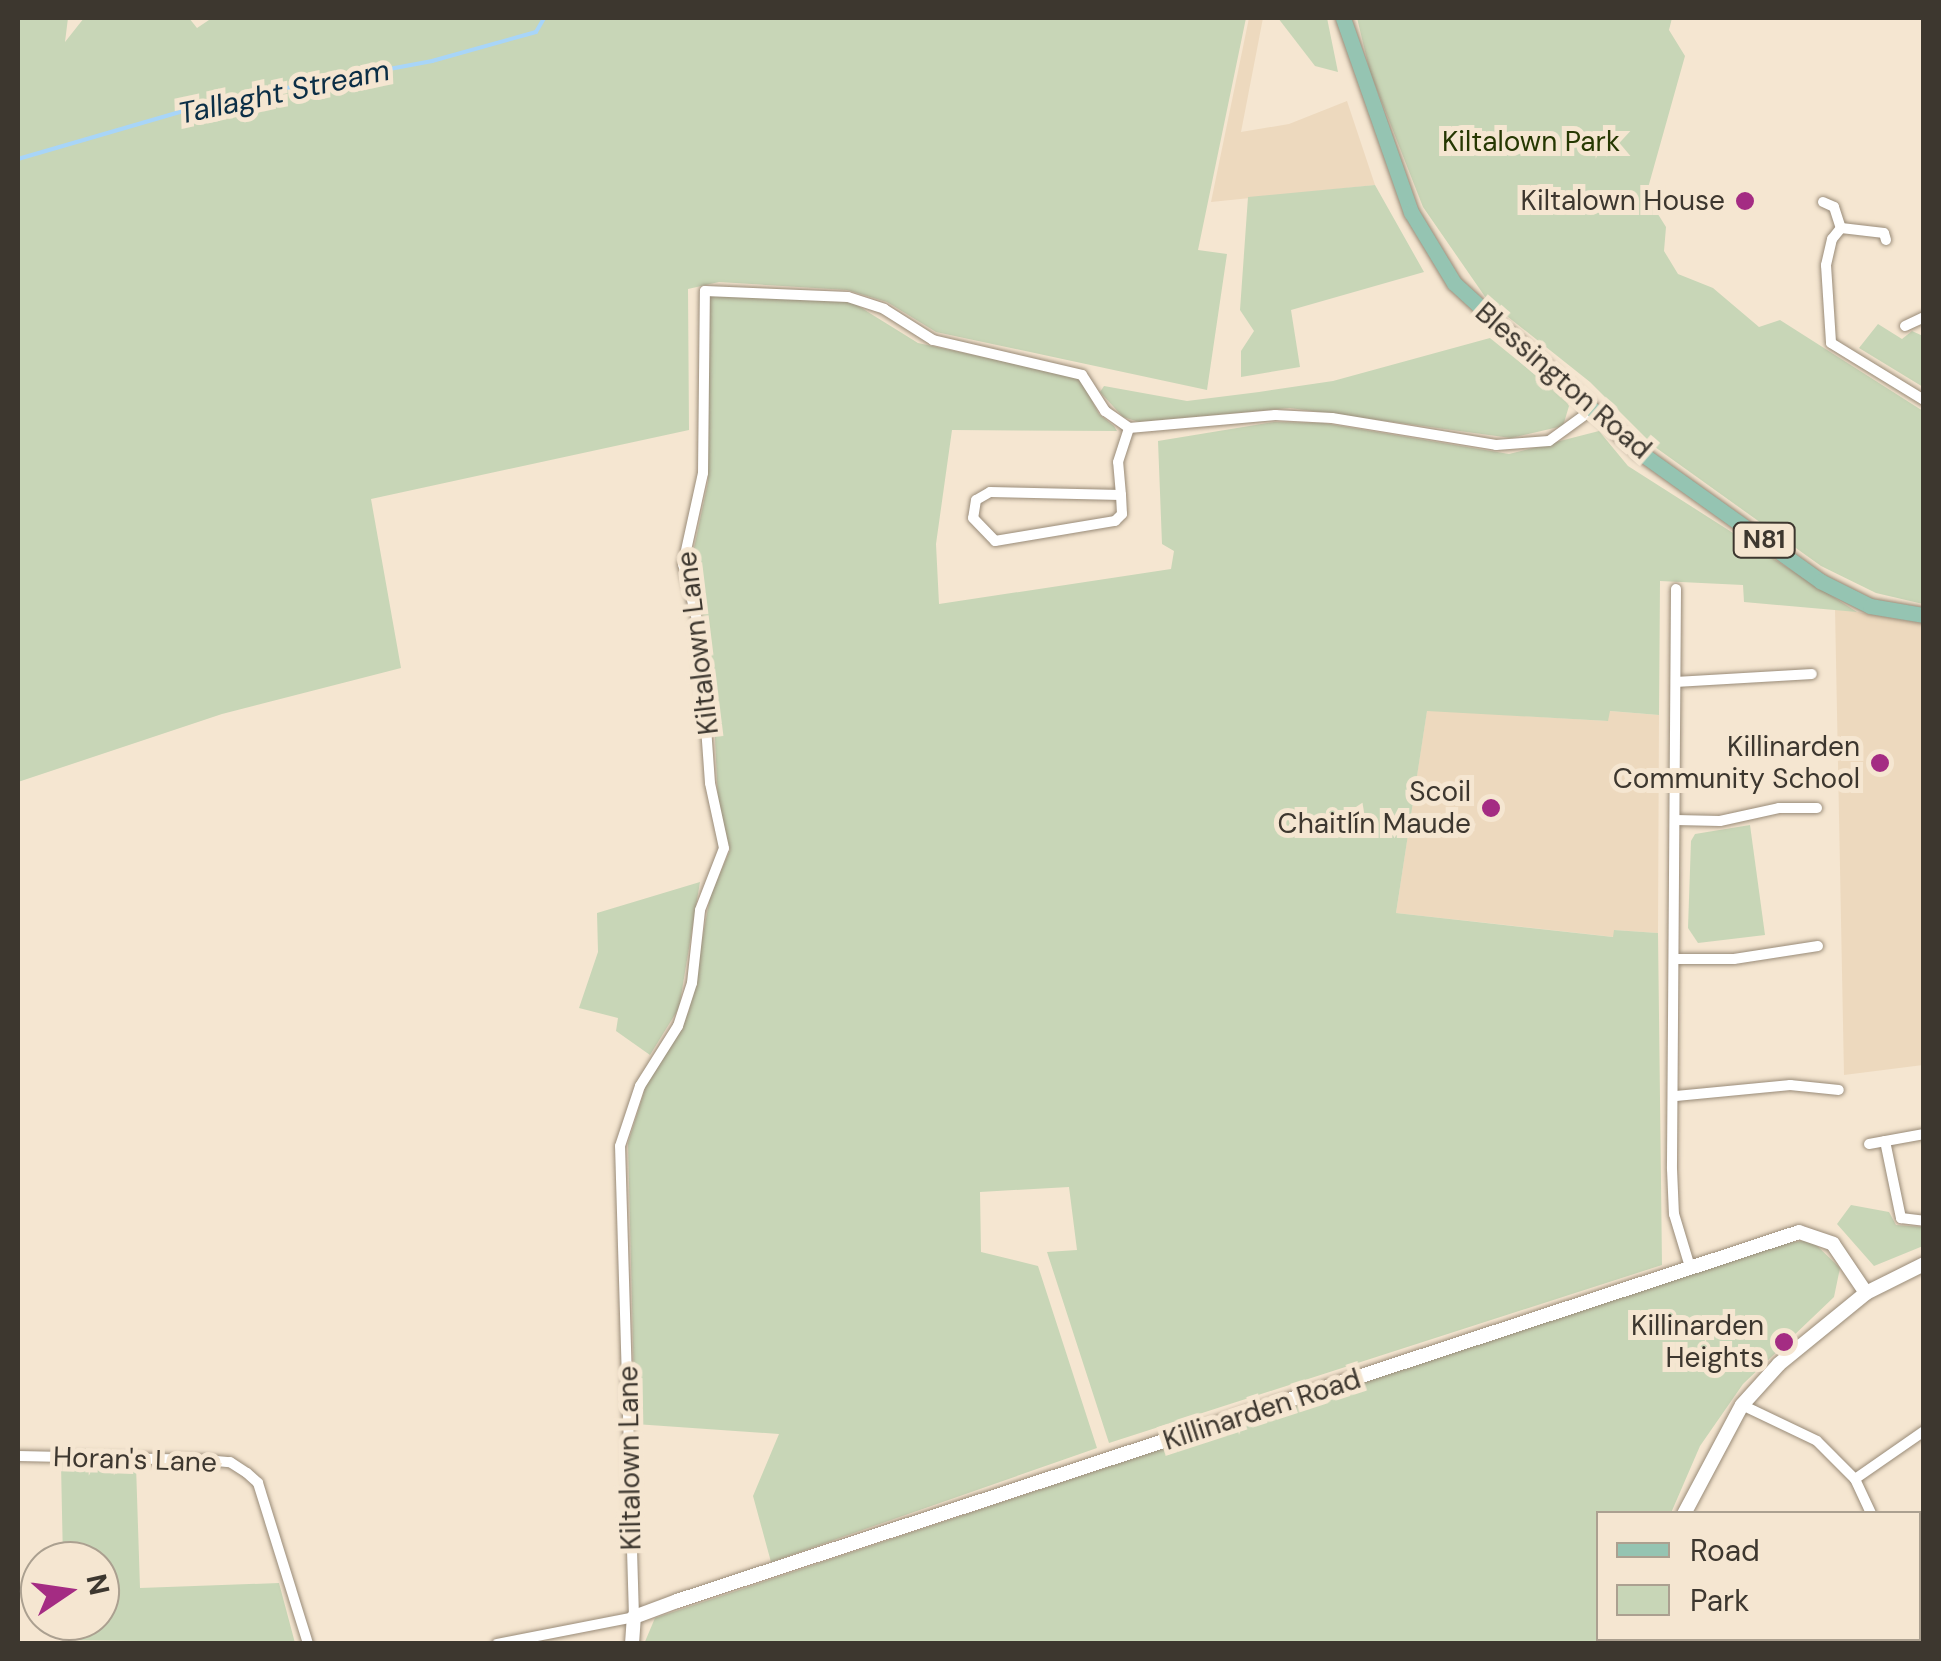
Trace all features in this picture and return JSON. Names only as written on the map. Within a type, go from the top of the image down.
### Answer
[{"type":"main road","name":"Blessington Road","points":[[1343,18],[1411,212],[1454,283],[1638,451],[1820,581],[1870,606],[1924,615]]},
{"type":"street","points":[[1822,202],[1834,206],[1842,228],[1826,265],[1831,342],[1924,400]]},
{"type":"street","points":[[1842,228],[1884,234],[1886,240]]},
{"type":"street","name":"Kiltalown Lane","points":[[634,1617],[620,1146],[640,1086],[682,1015],[700,910],[724,848],[710,783],[699,628],[683,564],[703,473],[705,291],[848,297],[884,308],[933,340],[1082,375],[1105,411],[1129,428]]},
{"type":"street","points":[[1905,326],[1924,317]]},
{"type":"street","points":[[1121,495],[990,492],[976,500],[973,518],[995,541],[1115,521],[1122,514],[1121,495],[1118,462],[1129,428],[1312,417],[1496,445],[1549,441],[1593,409]]},
{"type":"street","points":[[1676,589],[1674,1214],[1690,1266]]},
{"type":"street","points":[[1676,682],[1812,674]]},
{"type":"street","points":[[1676,820],[1720,821],[1779,808],[1817,808]]},
{"type":"street","points":[[1676,959],[1734,959],[1818,946]]},
{"type":"street","points":[[1676,1096],[1790,1084],[1840,1090]]},
{"type":"street","points":[[1869,1144],[1924,1134]]},
{"type":"street","points":[[1885,1141],[1901,1218],[1924,1221]]},
{"type":"street","name":"Killinarden Road","points":[[634,1617],[1799,1232],[1832,1244],[1866,1294]]},
{"type":"street","points":[[1686,1511],[1742,1405],[1808,1334],[1866,1294],[1924,1264]]},
{"type":"street","points":[[1742,1405],[1817,1441],[1855,1479],[1870,1511]]},
{"type":"street","points":[[1855,1479],[1924,1431]]},
{"type":"street","name":"Horan's Lane","points":[[18,1456],[204,1460],[246,1472],[258,1483],[308,1644]]},
{"type":"street","points":[[497,1644],[634,1617],[632,1644]]},
{"type":"street","points":[[1698,1644],[1734,1644]]},
{"type":"shaded area","points":[[1249,18],[1263,18],[1241,132],[1289,124],[1347,101],[1375,185],[1211,202]]},
{"type":"shaded area","name":"Killinarden Community School","points":[[1835,608],[1924,624],[1923,1065],[1844,1075]]},
{"type":"shaded area","points":[[1427,710],[1607,721],[1609,711],[1659,715],[1658,933],[1615,930],[1614,937],[1396,913]]},
{"type":"green space","points":[[18,18],[68,18],[65,42],[84,18],[189,18],[197,28],[212,18],[1246,18],[1198,250],[1227,254],[1207,390],[936,332],[887,302],[847,290],[719,282],[688,289],[689,430],[371,499],[401,668],[222,714],[18,782]]},
{"type":"green space","points":[[1278,18],[1327,18],[1338,72],[1315,66]]},
{"type":"green space","name":"Kiltalown Park","points":[[1357,18],[1672,18],[1669,30],[1685,56],[1646,195],[1666,227],[1664,251],[1678,274],[1713,288],[1759,327],[1780,320],[1923,411],[1923,604],[1876,593],[1821,566],[1655,447],[1590,382],[1488,301],[1423,207],[1370,72]]},
{"type":"green space","points":[[1375,185],[1424,272],[1291,310],[1300,367],[1241,377],[1241,351],[1254,331],[1240,310],[1248,197]]},
{"type":"green space","points":[[710,288],[847,299],[918,343],[1080,378],[1099,414],[1117,431],[952,430],[936,544],[939,604],[1171,569],[1174,551],[1162,544],[1158,441],[1274,422],[1323,423],[1509,454],[1599,431],[1628,466],[1857,612],[1744,602],[1743,585],[1660,581],[1659,715],[1610,711],[1608,721],[1427,711],[1396,913],[1613,937],[1614,930],[1658,933],[1662,1265],[1109,1443],[1047,1252],[1077,1250],[1069,1187],[980,1192],[981,1252],[1038,1266],[1097,1448],[771,1562],[753,1496],[779,1434],[635,1424],[628,1143],[649,1076],[689,1011],[710,897],[730,850],[718,802],[711,654],[690,567],[708,482]]},
{"type":"green space","points":[[1878,324],[1902,339],[1912,331],[1923,336],[1923,387],[1859,348]]},
{"type":"green space","points":[[1490,338],[1564,398],[1569,406],[1563,426],[1511,438],[1290,408],[1139,422],[1123,417],[1100,392],[1104,386],[1187,401],[1259,392],[1333,381]]},
{"type":"green space","points":[[1750,825],[1765,935],[1698,943],[1688,928],[1691,841],[1695,834]]},
{"type":"green space","points":[[700,882],[679,1008],[650,1055],[616,1031],[618,1018],[579,1008],[598,952],[597,913]]},
{"type":"green space","points":[[1851,1205],[1889,1212],[1896,1225],[1923,1227],[1923,1246],[1874,1266],[1837,1224]]},
{"type":"green space","points":[[1811,1240],[1840,1268],[1834,1297],[1743,1384],[1700,1446],[1672,1511],[1596,1511],[1596,1641],[1641,1643],[644,1644],[655,1618],[1777,1244]]},
{"type":"green space","points":[[61,1464],[136,1465],[140,1588],[279,1583],[295,1643],[120,1641],[120,1541],[63,1541]]},
{"type":"waterway","name":"Tallaght Stream","points":[[18,159],[217,101],[432,61],[536,32],[544,18]]},
{"type":"place","name":"Kiltalown House","points":[[1745,201]]},
{"type":"place","name":"Killinarden Community School","points":[[1880,763]]},
{"type":"place","name":"Scoil Chaitlín Maude","points":[[1491,808]]},
{"type":"place","name":"Killinarden Heights","points":[[1784,1342]]}]
